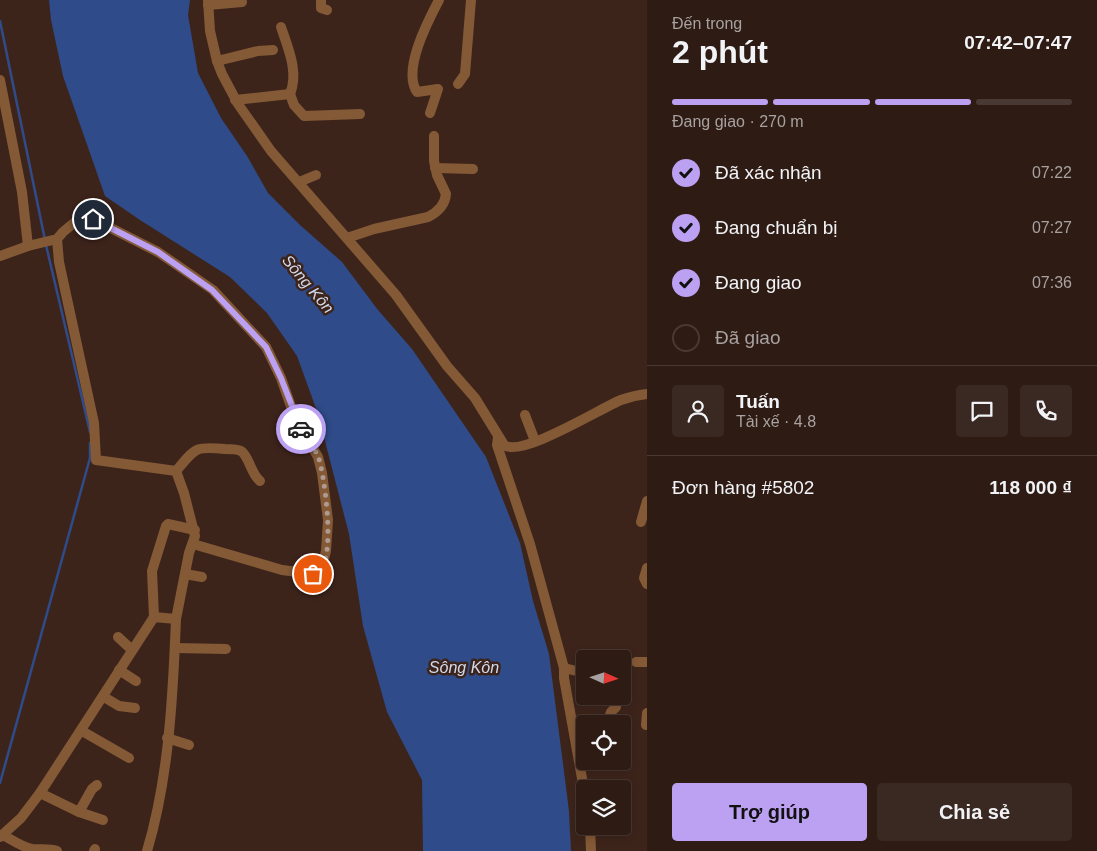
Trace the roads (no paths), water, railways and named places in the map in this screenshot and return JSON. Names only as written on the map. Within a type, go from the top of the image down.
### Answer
[{"type":"street","points":[[321,0],[321,8],[327,10]]},
{"type":"street","points":[[430,113],[438,89],[416,92],[412,82],[412,70],[415,55],[431,14],[439,0],[434,0]]},
{"type":"street","points":[[458,84],[465,74],[471,0]]},
{"type":"street","points":[[242,2],[208,2],[210,31],[217,60],[235,100],[271,151],[396,295],[447,366],[475,398],[507,448],[518,447],[536,441],[564,430],[622,400],[647,394]]},
{"type":"street","points":[[281,27],[294,74],[294,85],[290,94],[294,105],[304,116],[360,114]]},
{"type":"street","points":[[217,60],[258,50],[273,50]]},
{"type":"street","points":[[0,80],[22,192],[28,246]]},
{"type":"street","points":[[235,100],[290,94]]},
{"type":"street","points":[[347,238],[434,214],[442,205],[446,194],[435,168],[434,136]]},
{"type":"street","points":[[435,168],[473,169]]},
{"type":"street","points":[[299,182],[316,175]]},
{"type":"street","points":[[0,256],[28,246],[54,240],[75,222],[88,218],[93,219],[158,252],[212,290],[266,347],[281,378],[297,422],[318,458],[322,473],[328,520],[326,551],[322,568],[313,574],[282,570],[194,544]]},
{"type":"street","points":[[54,240],[94,424],[96,460],[176,471]]},
{"type":"street","points":[[525,415],[536,441]]},
{"type":"street","points":[[498,436],[497,445],[530,544],[564,668],[564,678],[582,780]]},
{"type":"street","points":[[176,471],[197,449],[204,447],[236,450],[244,454],[260,481]]},
{"type":"street","points":[[147,851],[158,812],[167,738],[176,619],[189,553],[194,544],[195,530],[176,471]]},
{"type":"street","points":[[641,522],[647,501]]},
{"type":"street","points":[[56,851],[32,849],[2,836],[21,818],[40,793],[82,731],[154,617],[152,570],[166,526],[172,524],[195,530]]},
{"type":"street","points":[[647,568],[644,578],[647,584]]},
{"type":"street","points":[[186,574],[202,577]]},
{"type":"street","points":[[154,617],[176,619]]},
{"type":"street","points":[[118,637],[132,650]]},
{"type":"street","points":[[174,648],[226,649]]},
{"type":"street","points":[[636,662],[647,662]]},
{"type":"street","points":[[564,668],[576,671]]},
{"type":"street","points":[[119,670],[136,681]]},
{"type":"street","points":[[104,697],[122,707],[136,708]]},
{"type":"street","points":[[646,725],[647,713]]},
{"type":"street","points":[[82,731],[129,758]]},
{"type":"street","points":[[167,738],[189,745]]},
{"type":"street","points":[[80,812],[92,789],[97,785]]},
{"type":"street","points":[[40,793],[80,812],[103,820]]},
{"type":"street","points":[[590,835],[591,851]]},
{"type":"water","name":"Sông Kôn","points":[[49,0],[190,0],[188,15],[198,73],[221,118],[247,156],[268,193],[300,225],[342,262],[378,310],[412,349],[486,457],[520,543],[533,601],[549,654],[569,811],[571,851],[423,851],[422,780],[387,712],[363,626],[349,534],[318,414],[297,356],[267,313],[230,277],[105,196],[63,76],[51,20]]},
{"type":"waterway","points":[[0,21],[45,240]]},
{"type":"waterway","points":[[46,245],[90,432]]},
{"type":"waterway","points":[[0,783],[90,458],[90,443]]}]
